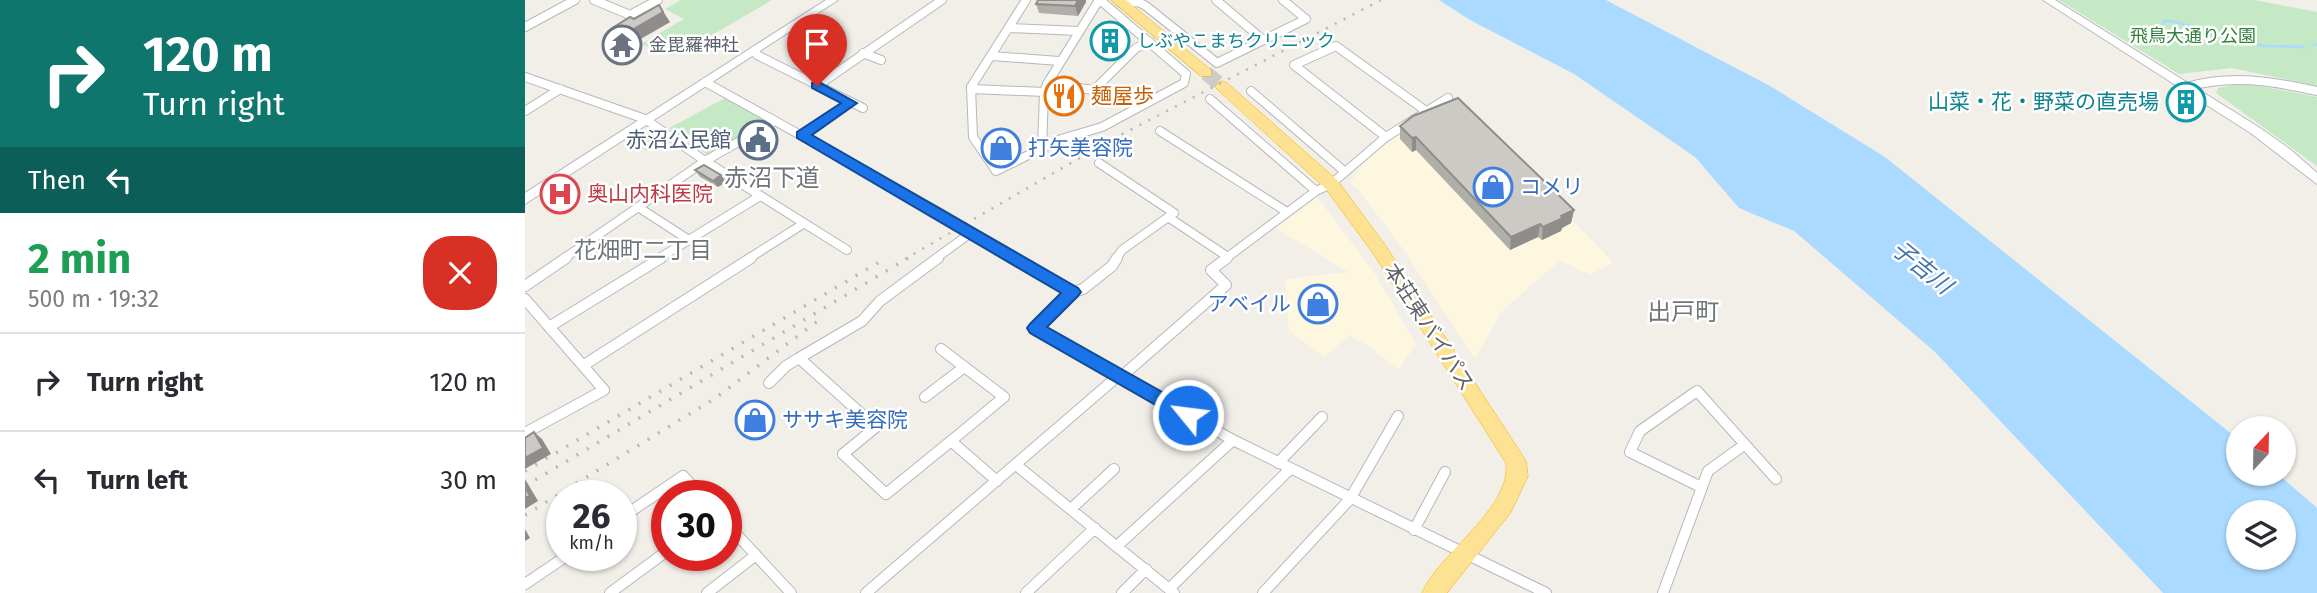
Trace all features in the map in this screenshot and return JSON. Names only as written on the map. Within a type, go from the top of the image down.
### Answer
[{"type":"highway","points":[[1120,1],[1206,73]]},
{"type":"highway","name":"本荘東バイパス","points":[[1216,93],[1330,182],[1379,249],[1516,461],[1518,475],[1504,505],[1433,593]]},
{"type":"street","points":[[525,27],[575,0]]},
{"type":"street","points":[[594,0],[630,15],[658,0]]},
{"type":"street","points":[[525,199],[833,0]]},
{"type":"street","points":[[817,86],[942,0]]},
{"type":"street","points":[[1026,0],[971,89],[973,137],[996,171],[1061,139],[1102,127],[1184,83],[1186,74],[1099,0],[1059,61],[1046,88],[1042,148]]},
{"type":"street","points":[[1216,0],[1262,39]]},
{"type":"street","points":[[1120,1],[1138,2],[1146,6],[1217,63],[1306,19],[1283,0]]},
{"type":"street","points":[[2048,0],[2287,153],[2317,180]]},
{"type":"street","points":[[1009,28],[1079,31]]},
{"type":"street","points":[[971,89],[1094,90],[1136,48],[1150,42]]},
{"type":"street","points":[[1386,137],[1294,65],[1336,46],[1426,111]]},
{"type":"street","points":[[755,50],[757,55],[863,108]]},
{"type":"street","points":[[863,53],[881,60]]},
{"type":"street","points":[[992,55],[1059,61]]},
{"type":"street","points":[[525,76],[645,119],[705,161],[847,250]]},
{"type":"street","points":[[2186,87],[2206,80],[2235,76],[2317,91]]},
{"type":"street","points":[[705,82],[1073,292]]},
{"type":"street","points":[[525,111],[560,89]]},
{"type":"street","points":[[1251,91],[1330,182]]},
{"type":"street","points":[[866,593],[1226,285],[1211,271],[1386,137],[1448,98]]},
{"type":"street","points":[[802,135],[850,103]]},
{"type":"street","points":[[525,286],[705,161],[775,121]]},
{"type":"street","points":[[1160,131],[1287,212]]},
{"type":"street","points":[[1099,163],[1174,213],[1122,250],[1112,266],[1083,289],[1073,292],[1035,328],[1233,440],[1546,593]]},
{"type":"street","points":[[549,327],[760,196]]},
{"type":"street","points":[[638,207],[689,240]]},
{"type":"street","points":[[1168,217],[1228,257]]},
{"type":"street","points":[[584,365],[803,224]]},
{"type":"street","points":[[769,383],[786,366],[862,321],[880,300],[972,232]]},
{"type":"street","points":[[525,299],[604,390],[525,433]]},
{"type":"street","points":[[799,358],[877,427],[843,454],[885,494],[1004,397],[941,349]]},
{"type":"street","points":[[925,397],[963,368]]},
{"type":"street","points":[[1701,487],[1630,452],[1640,431],[1697,391],[1776,479]]},
{"type":"street","points":[[1263,593],[1350,499],[1398,416]]},
{"type":"street","points":[[1016,464],[1172,591],[1284,466],[1322,417]]},
{"type":"street","points":[[1117,546],[1233,440]]},
{"type":"street","points":[[951,441],[997,481]]},
{"type":"street","points":[[1663,593],[1708,471],[1744,445]]},
{"type":"street","points":[[1071,509],[1114,469]]},
{"type":"street","points":[[1414,530],[1445,472]]},
{"type":"street","points":[[1026,593],[1095,528]]},
{"type":"street","points":[[742,540],[791,593]]},
{"type":"street","points":[[707,593],[756,555]]},
{"type":"street","points":[[610,593],[651,563]]},
{"type":"street","points":[[1122,593],[1146,569]]},
{"type":"street","points":[[525,584],[546,570]]},
{"type":"shaded area","points":[[1452,100],[1613,262],[1590,275],[1560,260],[1501,312],[1475,359],[1404,250],[1357,188],[1350,183],[1366,159],[1421,118]]},
{"type":"shaded area","points":[[1317,197],[1375,274],[1416,344],[1398,370],[1369,346],[1349,335],[1325,357],[1289,331],[1285,279],[1348,272],[1276,228]]},
{"type":"green space","points":[[681,0],[772,0],[681,53],[670,55],[641,44],[684,19],[665,9]]},
{"type":"green space","name":"飛鳥大通り公園","points":[[2059,0],[2254,0],[2317,12],[2317,86],[2232,68],[2179,74]]},
{"type":"green space","name":"飛鳥大通り公園","points":[[2244,83],[2317,97],[2317,166],[2216,93],[2218,88]]},
{"type":"green space","points":[[727,97],[766,121],[764,124],[715,154],[708,155],[669,128]]},
{"type":"green space","points":[[648,131],[677,149],[661,146],[649,151],[629,143]]},
{"type":"water","name":"子吉川","points":[[1439,0],[1606,0],[1770,86],[1885,157],[2226,429],[2226,486],[2292,486],[2317,508],[2317,593],[2163,593],[1935,352],[1794,231],[1739,208],[1695,157],[1574,74],[1470,20]]},
{"type":"building","points":[[1038,0],[1078,0],[1075,6],[1036,4]]},
{"type":"building","points":[[659,5],[663,12],[630,31],[614,27],[630,17],[634,19]]},
{"type":"building","points":[[1111,24],[1121,26],[1105,42],[1094,39]]},
{"type":"building","points":[[1055,85],[1070,87],[1070,104],[1051,105]]},
{"type":"building","name":"コメリ","points":[[1458,98],[1574,210],[1543,227],[1540,224],[1511,237],[1416,137],[1412,138],[1400,126],[1413,116]]},
{"type":"building","points":[[762,127],[767,131],[756,137],[751,133]]},
{"type":"building","points":[[704,165],[721,175],[713,181],[695,170]]},
{"type":"building","points":[[534,432],[543,448],[525,458],[525,438]]},
{"type":"waterway","points":[[2135,40],[2157,32],[2164,21],[2172,21],[2264,46],[2304,47]]},
{"type":"waterway","points":[[2160,32],[2181,31],[2222,36]]},
{"type":"tunnel","points":[[1206,73],[1222,86]]},
{"type":"railway","points":[[905,259],[1109,141],[1381,0]]},
{"type":"railway","points":[[525,486],[908,258]]},
{"type":"railway","points":[[525,471],[881,261]]},
{"type":"railway","points":[[525,515],[714,399],[819,320]]},
{"type":"place","name":"しぶやこまちクリニック","points":[[1110,41]]},
{"type":"place","name":"金毘羅神社","points":[[622,45]]},
{"type":"place","name":"麺屋歩","points":[[1064,96]]},
{"type":"place","name":"山菜・花・野菜の直売場","points":[[2186,102]]},
{"type":"place","name":"赤沼公民館","points":[[758,140]]},
{"type":"place","name":"打矢美容院","points":[[1001,148]]},
{"type":"place","name":"コメリ","points":[[1493,187]]},
{"type":"place","name":"奥山内科医院","points":[[560,194]]},
{"type":"place","name":"アベイル","points":[[1318,304]]},
{"type":"place","name":"ササキ美容院","points":[[755,420]]},
{"type":"district","name":"赤沼下道","points":[[772,178]]},
{"type":"district","name":"花畑町二丁目","points":[[643,250]]},
{"type":"district","name":"出戸町","points":[[1683,312]]},
{"type":"route","points":[[817,86],[850,103],[802,135],[1073,292],[1035,328],[1188,415]]}]
